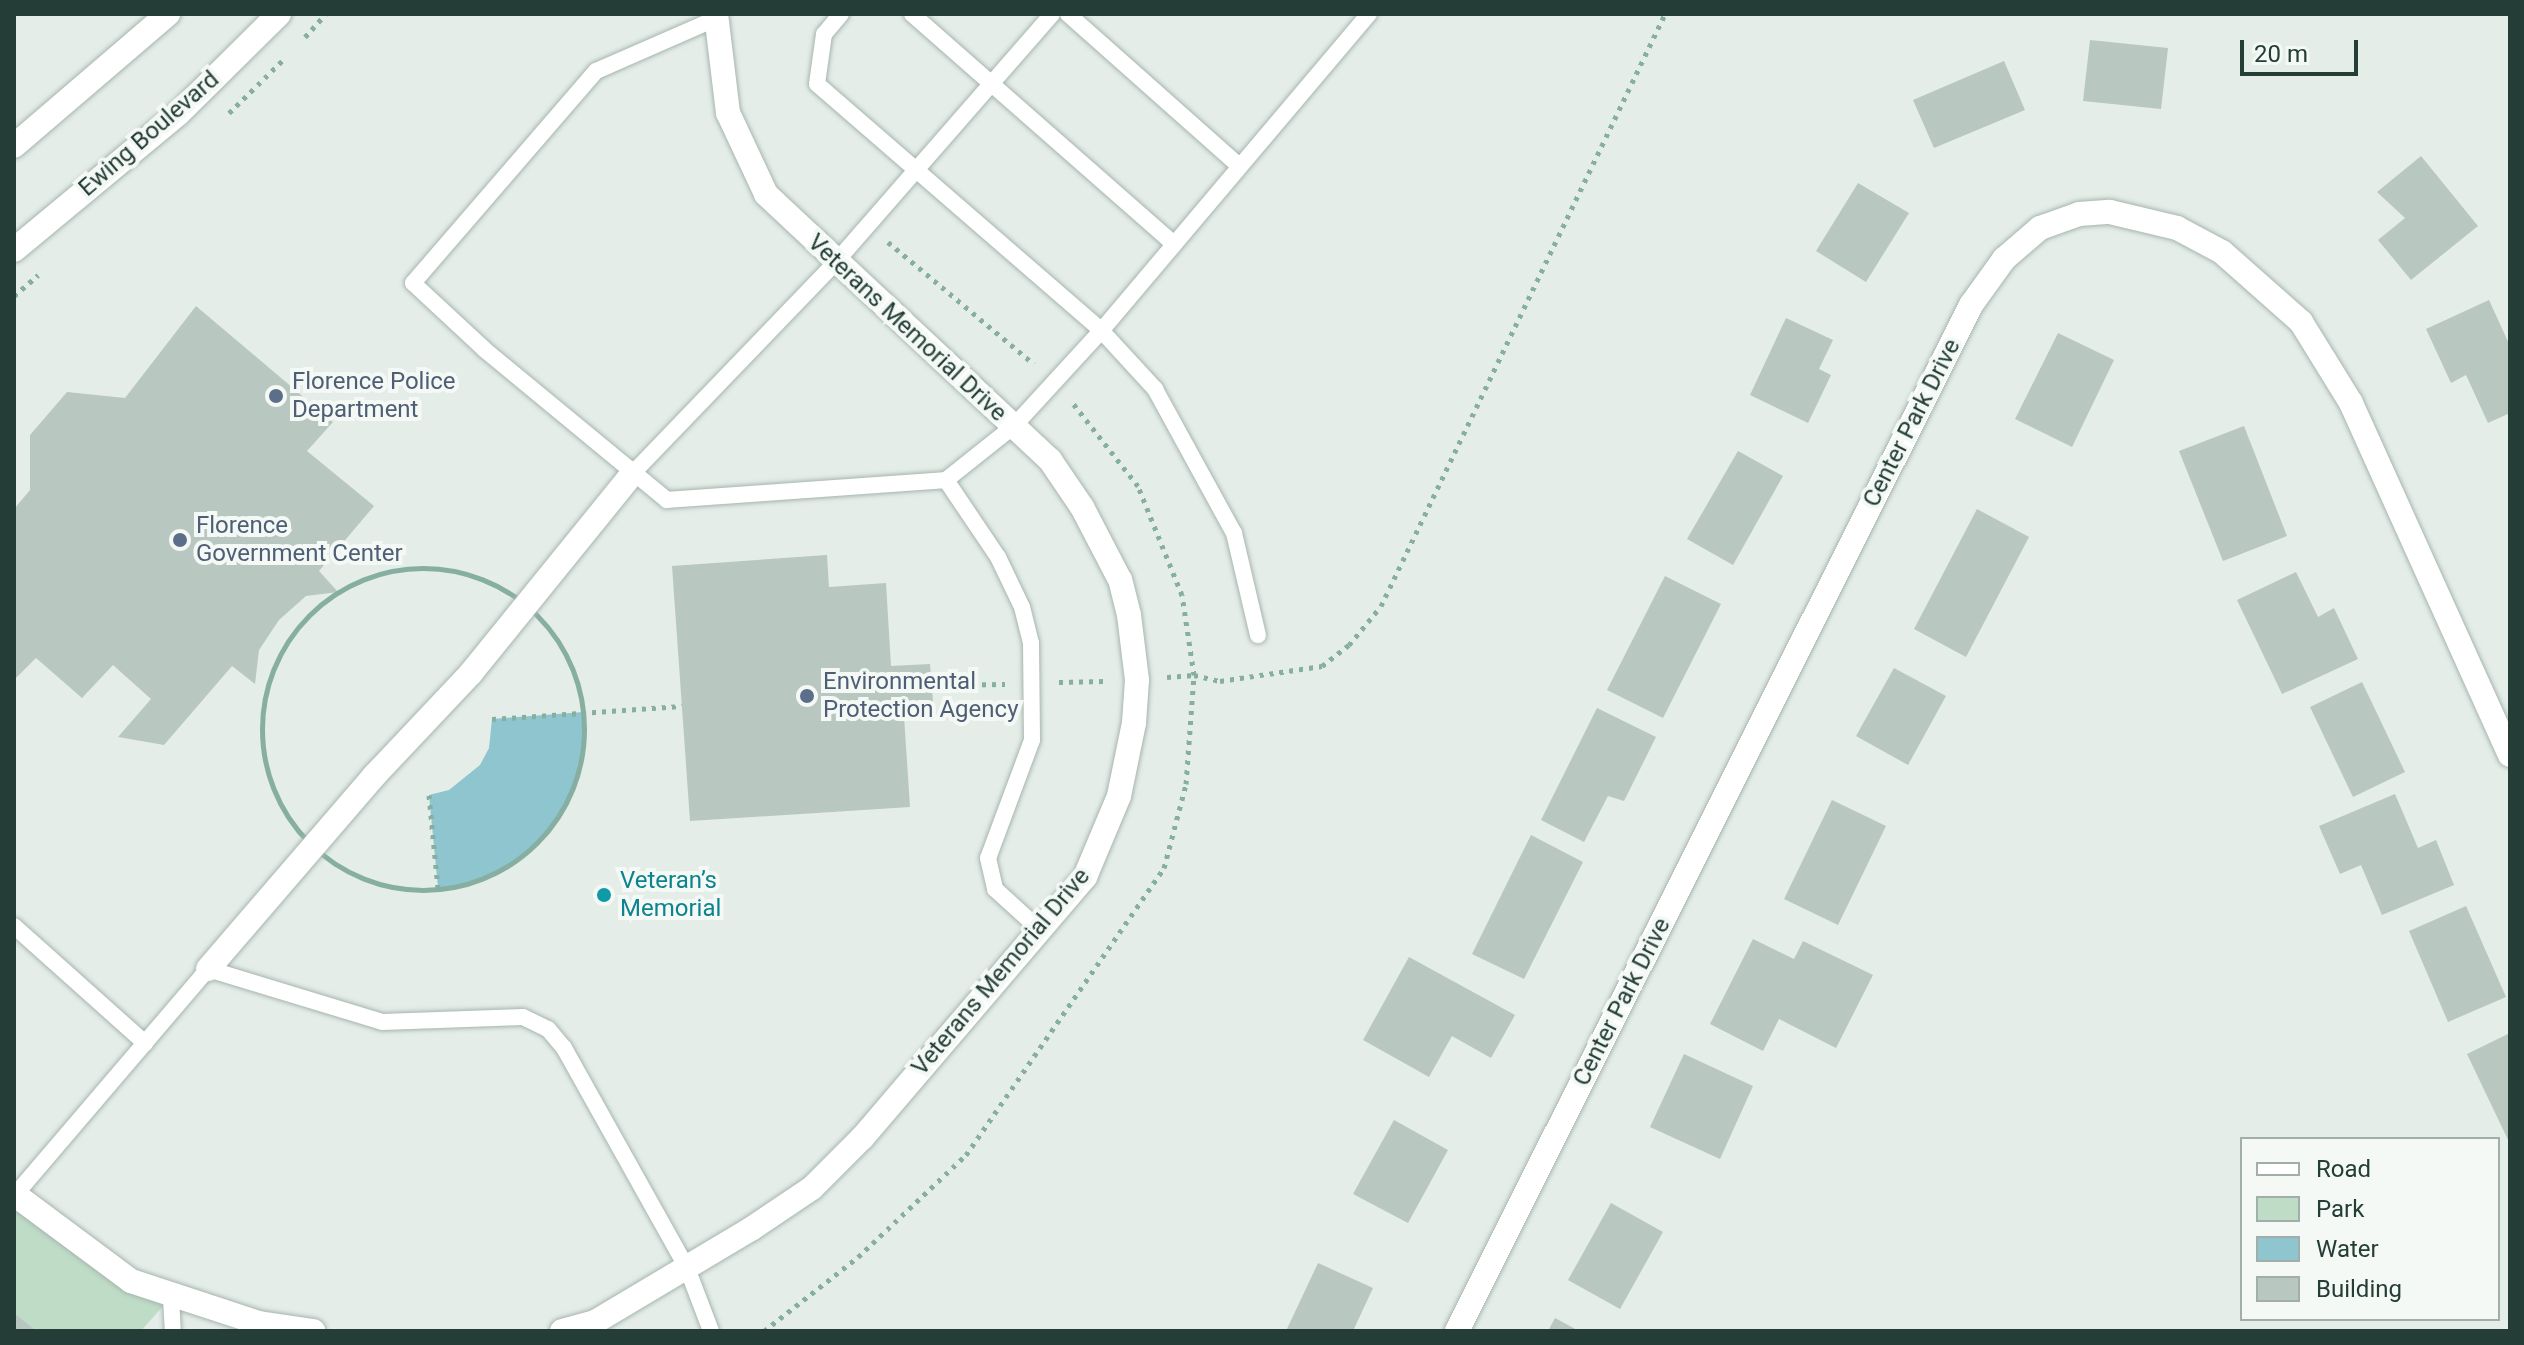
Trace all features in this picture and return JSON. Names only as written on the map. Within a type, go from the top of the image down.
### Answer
[{"type":"street","points":[[14,146],[168,14]]},
{"type":"street","name":"Ewing Boulevard","points":[[14,250],[178,114],[279,14]]},
{"type":"street","name":"Veterans Memorial Drive","points":[[562,1331],[595,1322],[812,1188],[863,1137],[1085,877],[1105,836],[1128,758],[1137,680],[1129,615],[1115,569],[1050,460],[835,263],[766,194],[740,147],[720,80],[715,17]]},
{"type":"street","name":"Center Park Drive","points":[[1457,1331],[1971,305],[2004,259],[2040,228],[2079,214],[2110,212],[2177,228],[2222,252],[2301,322],[2351,403],[2510,755]]},
{"type":"street","points":[[208,969],[374,776],[471,673],[633,473]]},
{"type":"street","points":[[14,1194],[131,1281],[171,1297],[259,1323],[313,1331]]},
{"type":"lane","points":[[841,14],[824,34],[817,84],[1101,331],[1155,389],[1234,533],[1258,635]]},
{"type":"lane","points":[[912,14],[1174,244]]},
{"type":"lane","points":[[633,473],[835,263],[1052,14]]},
{"type":"lane","points":[[1068,14],[1239,166]]},
{"type":"lane","points":[[715,17],[596,71],[413,283],[667,500],[946,480],[1014,426],[1101,331],[1369,14]]},
{"type":"lane","points":[[946,480],[998,557],[1022,607],[1034,683],[1032,740],[988,858],[995,889],[1040,930]]},
{"type":"lane","points":[[14,926],[145,1043]]},
{"type":"lane","points":[[14,1194],[208,969],[382,1022],[494,1015],[523,1017],[548,1029],[564,1048],[687,1268],[711,1331]]},
{"type":"lane","points":[[171,1297],[173,1331]]},
{"type":"path","points":[[932,685],[1137,680],[1194,675],[1220,681],[1322,666],[1349,645],[1381,606],[1665,14]]},
{"type":"path","points":[[764,1331],[858,1257],[966,1155],[1164,868],[1186,784],[1194,675]]},
{"type":"path","points":[[492,719],[682,706]]},
{"type":"path","points":[[429,795],[438,888]]},
{"type":"green space","points":[[14,1194],[171,1297],[141,1331],[14,1331]]},
{"type":"water","points":[[583,712],[586,742],[574,792],[546,836],[506,869],[458,887],[438,888],[429,795],[449,790],[480,765],[489,748],[492,719]]},
{"type":"building","points":[[2090,40],[2168,48],[2161,109],[2083,101]]},
{"type":"building","points":[[2004,61],[2025,110],[1934,148],[1913,100]]},
{"type":"building","points":[[2421,156],[2478,226],[2411,280],[2378,240],[2405,218],[2377,192]]},
{"type":"building","points":[[1858,183],[1909,213],[1866,282],[1816,251]]},
{"type":"building","points":[[2489,300],[2510,346],[2510,413],[2488,423],[2466,375],[2451,383],[2426,329]]},
{"type":"building","name":"Florence Government Center","points":[[196,306],[333,422],[307,451],[374,506],[319,571],[338,592],[306,596],[279,620],[259,650],[255,684],[232,666],[164,745],[118,737],[151,699],[113,665],[82,698],[36,658],[14,680],[14,509],[30,490],[30,435],[67,392],[125,398]]},
{"type":"building","points":[[1786,318],[1833,340],[1819,369],[1831,375],[1808,423],[1750,395]]},
{"type":"building","points":[[2058,333],[2114,360],[2072,447],[2015,419]]},
{"type":"building","points":[[2244,426],[2287,536],[2223,561],[2179,451]]},
{"type":"building","points":[[1738,451],[1783,476],[1733,565],[1687,539]]},
{"type":"building","points":[[1977,509],[2029,537],[1966,657],[1914,629]]},
{"type":"building","name":"Environmental Protection Agency","points":[[827,555],[829,587],[886,583],[891,666],[930,664],[934,714],[904,716],[910,807],[690,821],[672,566]]},
{"type":"building","points":[[2296,572],[2318,617],[2334,608],[2358,659],[2282,694],[2237,600]]},
{"type":"building","points":[[1665,576],[1721,604],[1663,718],[1607,690]]},
{"type":"building","points":[[1894,668],[1946,696],[1908,765],[1856,736]]},
{"type":"building","points":[[2362,682],[2405,772],[2353,797],[2310,707]]},
{"type":"building","points":[[1597,708],[1656,737],[1624,801],[1608,796],[1584,842],[1541,820]]},
{"type":"building","points":[[2395,794],[2418,848],[2436,840],[2454,885],[2382,915],[2361,865],[2340,874],[2319,826]]},
{"type":"building","points":[[1832,800],[1886,826],[1838,925],[1784,899]]},
{"type":"building","points":[[1531,835],[1583,862],[1524,979],[1472,954]]},
{"type":"building","points":[[2466,906],[2506,997],[2448,1022],[2409,931]]},
{"type":"building","points":[[1753,939],[1794,959],[1803,941],[1873,975],[1836,1048],[1779,1019],[1763,1051],[1710,1024]]},
{"type":"building","points":[[1409,957],[1515,1015],[1491,1058],[1452,1036],[1429,1077],[1363,1040]]},
{"type":"building","points":[[2510,1033],[2510,1144],[2467,1054]]},
{"type":"building","points":[[1684,1054],[1753,1086],[1720,1159],[1650,1127]]},
{"type":"building","points":[[1394,1120],[1448,1150],[1408,1223],[1353,1194]]},
{"type":"building","points":[[1611,1203],[1663,1232],[1620,1309],[1568,1280]]},
{"type":"building","points":[[1318,1263],[1373,1288],[1353,1331],[1286,1331]]},
{"type":"building","points":[[14,1313],[36,1331],[14,1331]]},
{"type":"building","points":[[1555,1318],[1579,1331],[1548,1331]]},
{"type":"place","name":"Florence Police Department","points":[[276,396]]},
{"type":"place","name":"Florence Government Center","points":[[180,540]]},
{"type":"place","name":"Environmental Protection Agency","points":[[807,696]]},
{"type":"place","name":"Veteran’s Memorial","points":[[604,895]]}]
